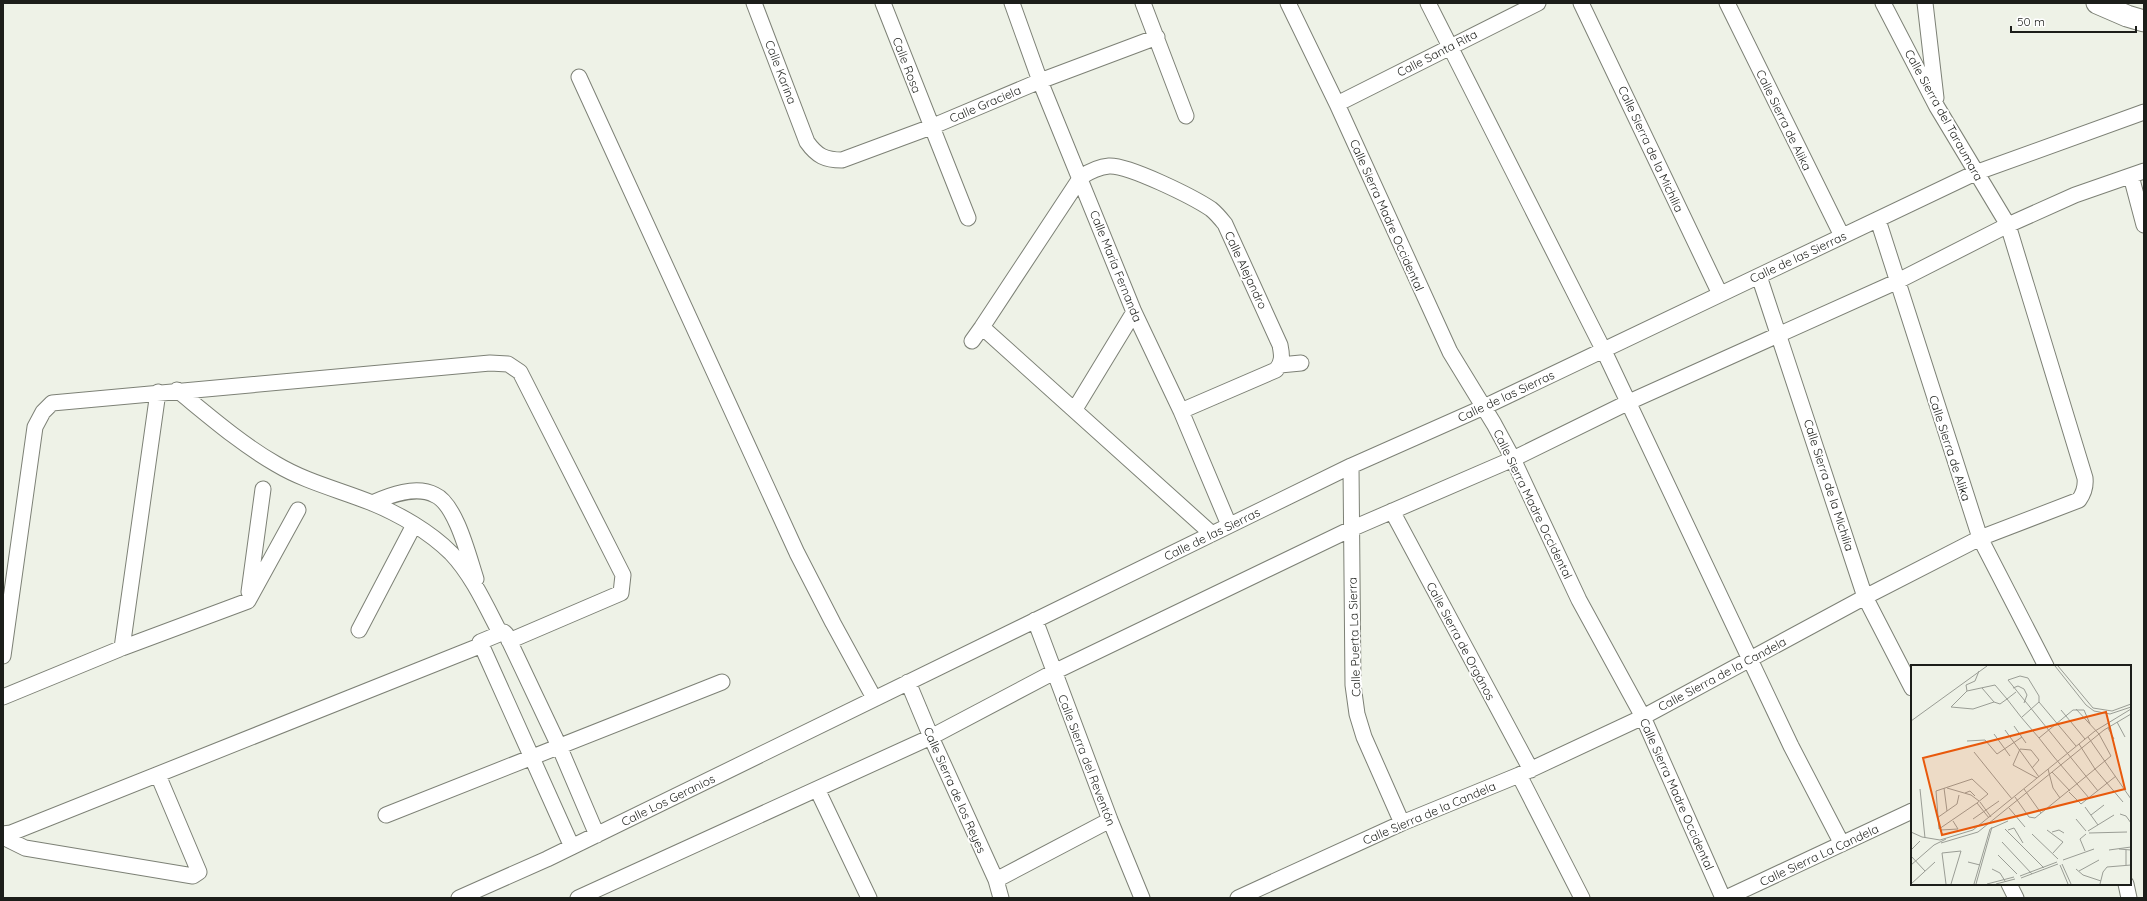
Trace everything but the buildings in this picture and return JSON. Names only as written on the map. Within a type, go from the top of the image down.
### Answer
[{"type":"street","name":"Calle Karina","points":[[754,3],[807,142]]},
{"type":"street","name":"Calle Rosa","points":[[883,3],[968,218]]},
{"type":"street","name":"Calle María Fernanda","points":[[1012,3],[1040,81],[1134,312],[1181,411],[1230,525]]},
{"type":"street","points":[[1143,3],[1186,116]]},
{"type":"street","name":"Calle Sierra Madre Occidental","points":[[1288,3],[1337,104],[1450,352],[1484,407],[1513,459],[1579,600],[1642,717],[1725,898]]},
{"type":"street","points":[[1428,3],[1449,48],[1604,351],[1791,746],[1842,844]]},
{"type":"street","name":"Calle Santa Rita","points":[[1337,104],[1538,3]]},
{"type":"street","name":"Calle Sierra de la Michilia","points":[[1581,3],[1720,294]]},
{"type":"street","name":"Calle Sierra de Alika","points":[[1727,3],[1842,236]]},
{"type":"street","name":"Calle Sierra del Taraumara","points":[[1883,3],[1937,107],[1975,173],[2008,225],[2085,478],[2086,486]]},
{"type":"street","points":[[1925,3],[1937,107]]},
{"type":"street","points":[[2097,3],[2144,22]]},
{"type":"street","name":"Calle Graciela","points":[[807,142],[816,154],[827,160],[842,160],[931,127],[1040,81],[1157,37]]},
{"type":"street","points":[[579,77],[797,553],[874,698]]},
{"type":"street","name":"Calle de las Sierras","points":[[874,698],[1351,466],[1484,407],[1604,351],[1720,294],[1975,173],[2144,112]]},
{"type":"street","name":"Calle Alejandro","points":[[1080,177],[1094,169],[1110,166],[1126,168],[1196,200],[1212,210],[1225,224],[1280,345],[1282,355],[1280,365]]},
{"type":"street","points":[[578,898],[931,737],[1054,672],[1351,529],[1513,459],[1629,402],[1896,282],[2008,225],[2075,195],[2137,173],[2144,225]]},
{"type":"street","points":[[972,341],[1080,177]]},
{"type":"street","name":"Calle Sierra de Alika","points":[[1878,220],[1896,282],[1980,538],[2045,665]]},
{"type":"street","name":"Calle Sierra de la Michilia","points":[[1759,276],[1866,597],[1911,686]]},
{"type":"street","points":[[1075,409],[1134,312]]},
{"type":"street","points":[[982,327],[1075,409],[1212,534]]},
{"type":"street","points":[[3,656],[35,427],[43,412],[52,403],[177,390],[490,363],[508,364],[520,372],[622,575],[623,584],[620,593],[505,637],[480,642],[533,756],[572,847]]},
{"type":"street","points":[[1181,411],[1276,370],[1280,365],[1301,363]]},
{"type":"street","points":[[177,390],[224,428],[277,464],[338,492],[372,503],[414,525],[452,553],[505,637],[559,746],[597,834]]},
{"type":"street","points":[[122,648],[158,392]]},
{"type":"street","name":"Calle Puerta La Sierra","points":[[1351,466],[1353,685],[1357,714],[1364,737],[1402,823]]},
{"type":"street","name":"Calle Sierra de la Candela","points":[[1238,898],[1402,823],[1525,773],[1642,717],[1866,597],[1980,538],[2079,500],[2086,486]]},
{"type":"street","points":[[248,601],[263,489]]},
{"type":"street","points":[[372,503],[391,494],[410,492],[428,492],[442,499],[454,518],[481,597]]},
{"type":"street","points":[[3,697],[122,648],[248,601],[298,510]]},
{"type":"street","name":"Calle Sierra de Orgános","points":[[1392,511],[1525,773],[1582,898]]},
{"type":"street","points":[[359,630],[414,525]]},
{"type":"street","name":"Calle Sierra del Reventón","points":[[1035,620],[1110,820],[1142,898]]},
{"type":"street","points":[[3,835],[158,775],[482,645]]},
{"type":"street","points":[[386,815],[722,682]]},
{"type":"street","name":"Calle Sierra de los Reyes","points":[[908,682],[931,737],[996,880],[1001,898]]},
{"type":"street","name":"Calle Los Geranios","points":[[459,898],[572,847],[874,698]]},
{"type":"street","points":[[3,835],[25,848],[194,876],[199,872],[158,775]]},
{"type":"street","points":[[817,789],[869,898]]},
{"type":"street","name":"Calle Sierra La Candela","points":[[1725,898],[1911,811]]},
{"type":"street","points":[[996,880],[1110,820]]},
{"type":"street","points":[[2010,885],[2016,898]]},
{"type":"street","points":[[2126,885],[2129,898]]}]
